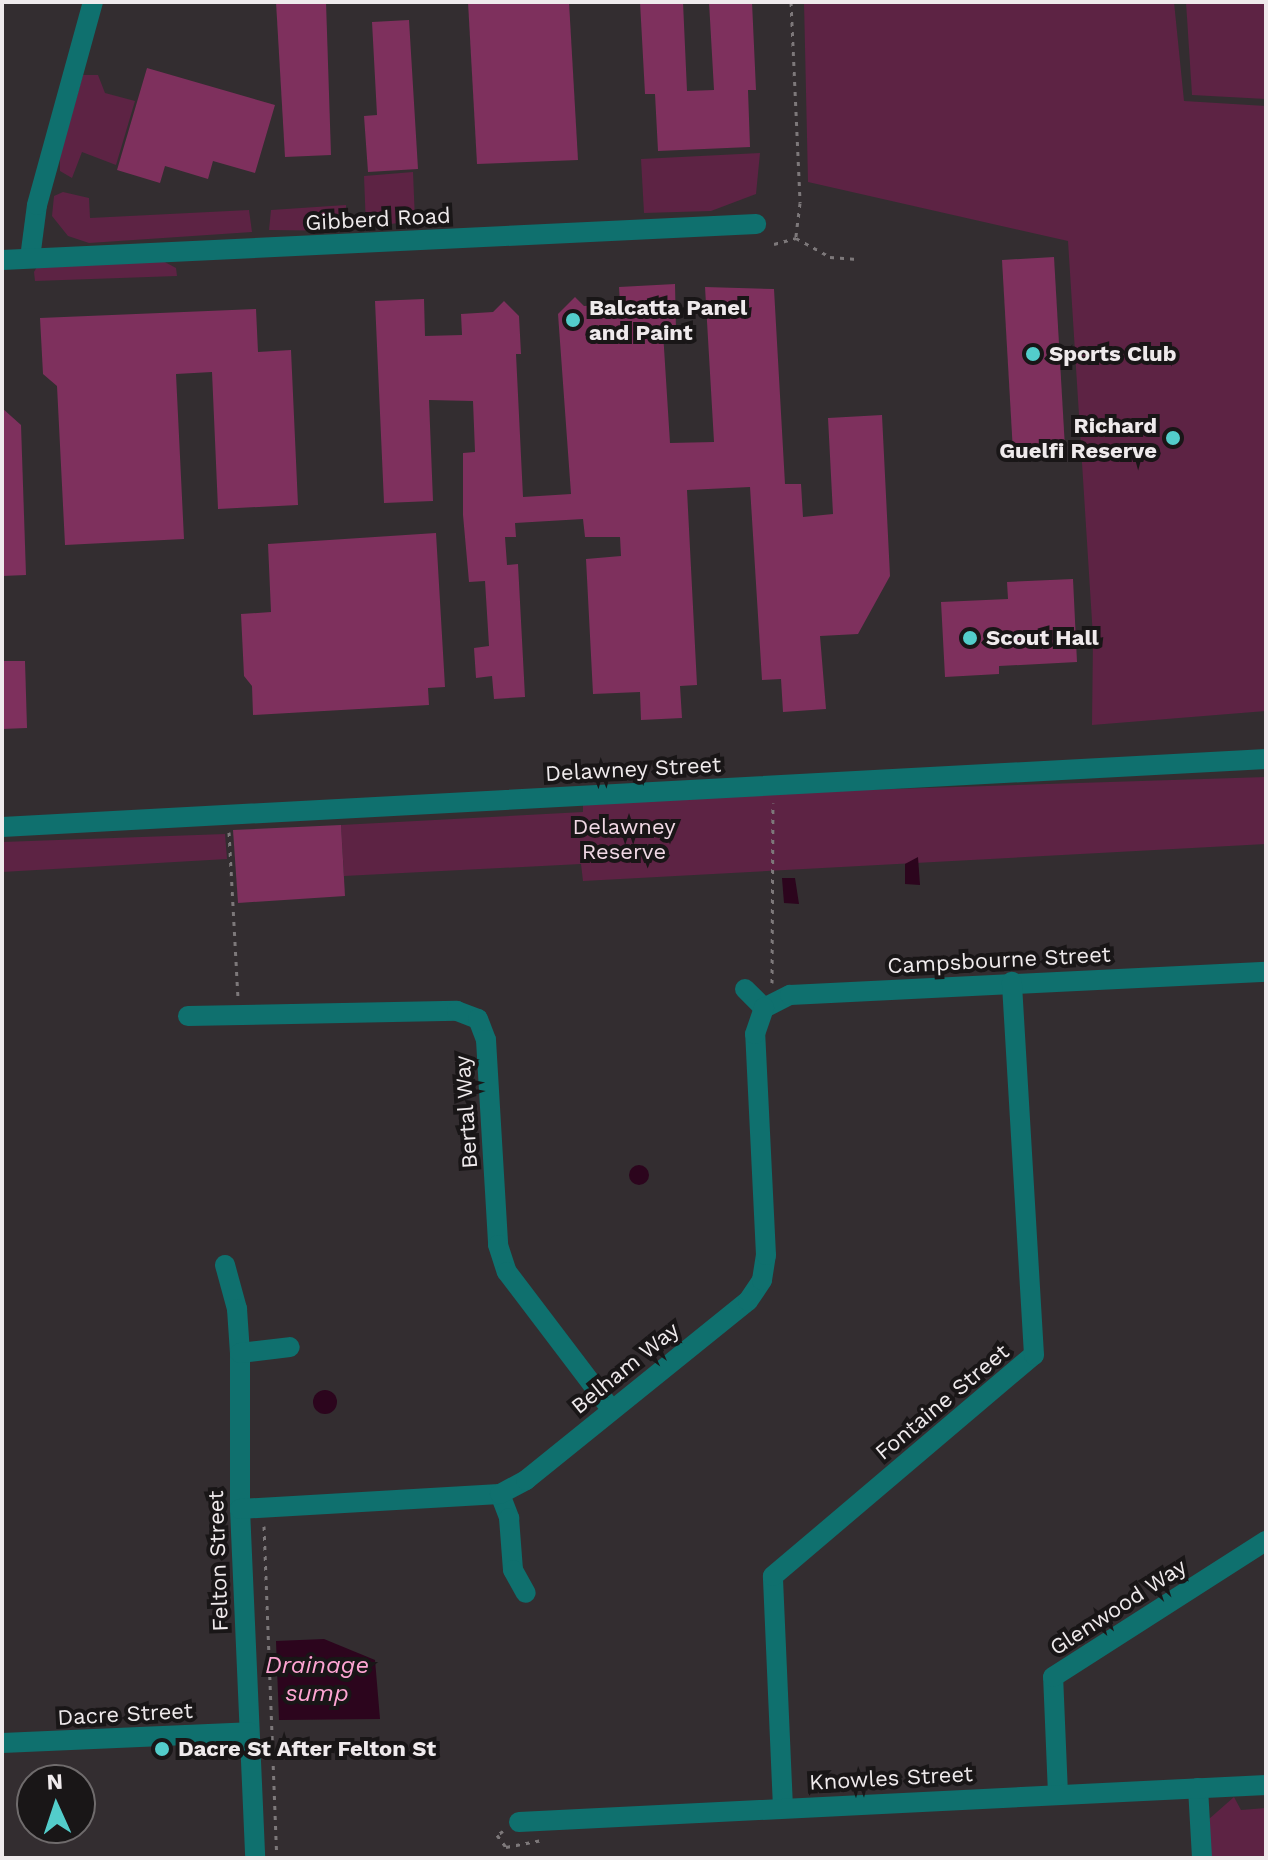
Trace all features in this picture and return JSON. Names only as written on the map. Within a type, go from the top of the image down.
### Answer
[{"type":"street","points":[[30,258],[37,205],[93,2]]},
{"type":"street","name":"Gibberd Road","points":[[2,260],[756,224]]},
{"type":"street","name":"Delawney Street","points":[[2,827],[1266,759]]},
{"type":"street","name":"Campsbourne Street","points":[[770,1005],[790,995],[1266,972]]},
{"type":"street","name":"Fontaine Street","points":[[783,1808],[773,1576],[1034,1355],[1012,982]]},
{"type":"street","points":[[745,989],[770,1005]]},
{"type":"street","name":"Belham Way","points":[[240,1509],[500,1494],[526,1480],[748,1301],[762,1280],[766,1255],[755,1034],[770,1005]]},
{"type":"street","name":"Bertal Way","points":[[188,1016],[457,1011],[478,1019],[486,1040],[498,1245],[507,1272],[611,1409]]},
{"type":"street","name":"Felton Street","points":[[225,1265],[237,1309],[240,1353],[240,1509],[255,1858]]},
{"type":"street","points":[[240,1353],[290,1347]]},
{"type":"street","points":[[500,1494],[509,1518],[513,1570],[526,1593]]},
{"type":"street","name":"Glenwood Way","points":[[1058,1794],[1053,1677],[1266,1541]]},
{"type":"street","name":"Dacre Street","points":[[2,1743],[249,1732]]},
{"type":"street","name":"Knowles Street","points":[[519,1822],[1266,1785]]},
{"type":"street","points":[[1198,1788],[1202,1858]]},
{"type":"path","points":[[791,2],[800,203],[796,238]]},
{"type":"path","points":[[774,244],[796,238],[822,255],[857,259]]},
{"type":"path","points":[[770,1005],[774,802]]},
{"type":"path","points":[[229,830],[239,1016]]},
{"type":"path","points":[[264,1524],[277,1858]]},
{"type":"green space","name":"Richard Guelfi Reserve","points":[[804,2],[1174,2],[1184,101],[1266,106],[1266,711],[1092,725],[1093,637],[1068,241],[808,182]]},
{"type":"green space","points":[[1186,2],[1266,2],[1266,99],[1192,95]]},
{"type":"green space","points":[[83,75],[98,75],[105,93],[135,101],[116,165],[82,152],[72,178],[60,171],[60,155]]},
{"type":"green space","points":[[760,153],[756,194],[711,211],[644,213],[641,159]]},
{"type":"green space","points":[[413,172],[415,221],[366,227],[364,176]]},
{"type":"green space","points":[[63,192],[89,198],[90,218],[249,210],[252,232],[89,243],[68,236],[52,216],[54,196]]},
{"type":"green space","points":[[346,205],[346,231],[269,230],[271,210]]},
{"type":"green space","points":[[161,260],[176,268],[177,276],[35,281],[34,272],[38,265]]},
{"type":"green space","name":"Delawney Reserve","points":[[1266,777],[1266,844],[583,881],[581,864],[344,876],[341,825],[583,812],[583,799]]},
{"type":"green space","points":[[225,834],[227,859],[2,872],[2,842]]},
{"type":"green space","points":[[1234,1797],[1241,1810],[1266,1808],[1266,1858],[1211,1858],[1209,1819]]},
{"type":"water","points":[[918,857],[920,885],[905,884],[905,864]]},
{"type":"water","points":[[782,878],[795,878],[799,904],[784,903]]},
{"type":"water","points":[[639,1165],[646,1168],[649,1175],[646,1182],[639,1185],[632,1182],[629,1175],[632,1168]]},
{"type":"water","points":[[325,1390],[333,1394],[337,1402],[333,1410],[325,1414],[317,1410],[313,1402],[317,1394]]},
{"type":"water","name":"Drainage sump","points":[[324,1639],[375,1660],[380,1719],[279,1720],[276,1641]]},
{"type":"building","points":[[276,2],[326,2],[331,155],[285,157]]},
{"type":"building","points":[[468,2],[569,2],[578,160],[477,164]]},
{"type":"building","points":[[640,2],[683,2],[687,91],[714,90],[709,2],[752,2],[756,90],[748,90],[750,147],[658,151],[655,94],[645,94]]},
{"type":"building","points":[[409,20],[418,169],[368,172],[364,116],[377,115],[372,22]]},
{"type":"building","points":[[147,68],[275,105],[255,173],[213,161],[208,179],[165,166],[160,183],[117,170]]},
{"type":"building","name":"Sports Club","points":[[1054,257],[1065,448],[1013,452],[1002,260]]},
{"type":"building","points":[[675,284],[676,331],[663,332],[670,443],[714,442],[705,287],[774,289],[785,484],[801,484],[803,517],[833,514],[828,418],[882,415],[890,576],[858,634],[820,636],[826,709],[783,712],[781,679],[762,680],[750,487],[687,490],[697,685],[680,686],[682,718],[641,720],[640,692],[593,694],[586,559],[621,556],[620,537],[585,537],[583,519],[515,523],[516,537],[505,537],[507,565],[518,564],[525,697],[494,699],[492,676],[476,678],[474,648],[489,646],[485,581],[469,582],[463,515],[463,453],[475,452],[473,401],[429,400],[433,501],[384,503],[375,301],[424,299],[425,336],[462,335],[461,314],[493,312],[504,301],[519,316],[521,354],[516,354],[523,497],[571,494],[558,314],[575,297],[584,306],[620,304],[619,287]]},
{"type":"building","points":[[256,309],[258,352],[291,350],[298,505],[218,509],[212,372],[176,374],[184,539],[65,545],[57,386],[43,374],[40,318]]},
{"type":"building","points":[[2,408],[21,425],[26,575],[2,576]]},
{"type":"building","points":[[436,533],[445,687],[428,688],[429,705],[253,715],[252,686],[244,676],[241,614],[271,612],[268,544]]},
{"type":"building","points":[[1073,579],[1077,662],[999,666],[999,674],[945,677],[941,602],[1008,599],[1007,582]]},
{"type":"building","points":[[2,661],[25,661],[27,728],[2,729]]},
{"type":"building","points":[[341,825],[345,896],[238,903],[233,830]]},
{"type":"place","name":"Balcatta Panel and Paint","points":[[573,320]]},
{"type":"place","name":"Sports Club","points":[[1033,354]]},
{"type":"place","name":"Richard Guelfi Reserve","points":[[1173,438]]},
{"type":"place","name":"Scout Hall","points":[[970,638]]},
{"type":"place","name":"Dacre St After Felton St","points":[[162,1749]]}]
